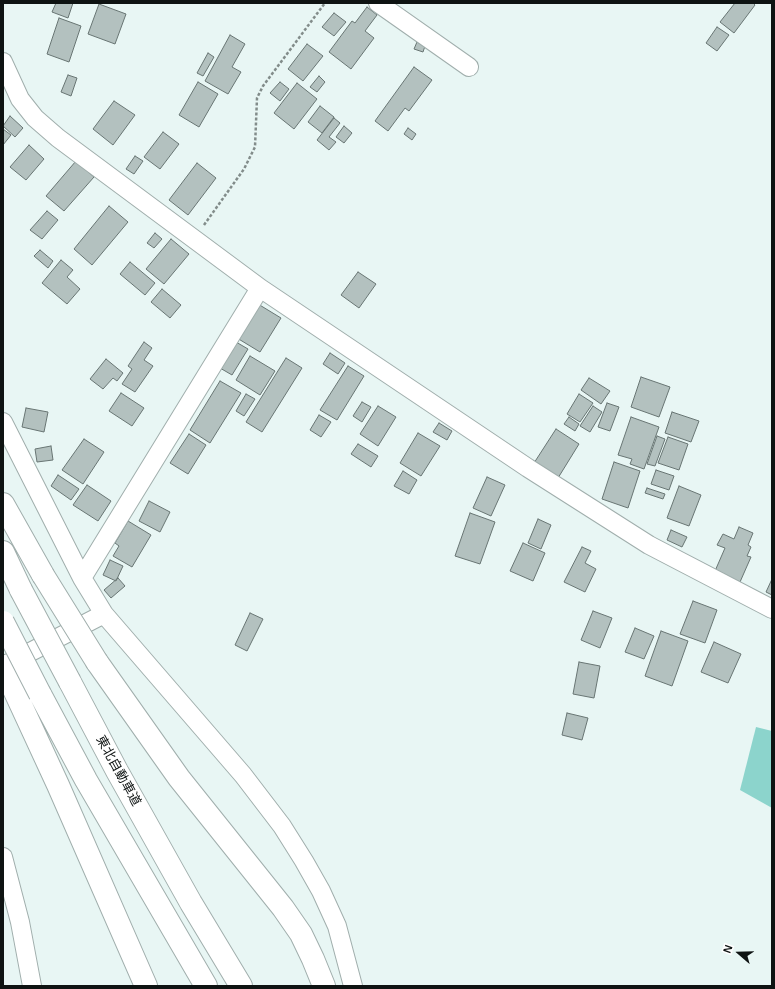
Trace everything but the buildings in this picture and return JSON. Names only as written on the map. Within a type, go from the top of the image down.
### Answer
[{"type":"highway","points":[[3,504],[43,575],[97,662],[179,778],[252,868],[292,921],[314,959],[324,986]]},
{"type":"highway","name":"東北自動車道","points":[[3,552],[21,590],[70,682],[168,861],[241,986]]},
{"type":"highway","points":[[3,622],[86,780],[206,986]]},
{"type":"highway","points":[[3,666],[146,986]]},
{"type":"street","points":[[378,3],[468,67]]},
{"type":"street","points":[[3,62],[20,99],[35,118],[58,138],[260,288],[528,468],[642,540],[772,609]]},
{"type":"street","points":[[82,578],[260,288]]},
{"type":"street","points":[[3,422],[82,578],[104,614],[242,775],[282,826],[321,891],[337,926],[354,986]]},
{"type":"street","points":[[3,666],[104,614]]},
{"type":"street","points":[[3,857],[20,922],[32,986]]},
{"type":"path","points":[[201,229],[244,169],[255,147],[257,98],[263,86],[326,3]]},
{"type":"shaded area","points":[[756,727],[772,731],[772,808],[740,790]]}]
